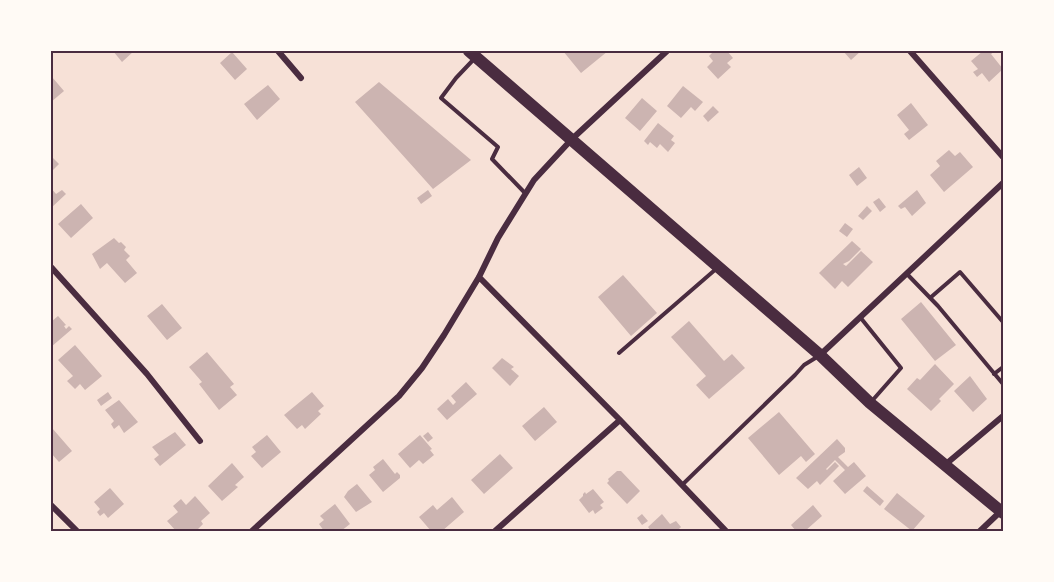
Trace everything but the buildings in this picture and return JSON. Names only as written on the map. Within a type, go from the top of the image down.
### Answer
[{"type":"main road","points":[[473,54],[820,355],[870,403],[1002,512]]},
{"type":"street","points":[[278,51],[301,78]]},
{"type":"street","points":[[252,531],[399,396],[423,368],[444,335],[498,238],[534,180],[572,140],[667,51]]},
{"type":"street","points":[[910,51],[1003,157]]},
{"type":"street","points":[[820,355],[1003,183]]},
{"type":"street","points":[[51,267],[147,374],[200,441]]},
{"type":"street","points":[[478,277],[726,531]]},
{"type":"street","points":[[946,464],[1003,416]]},
{"type":"street","points":[[495,531],[620,420]]},
{"type":"street","points":[[51,505],[77,531]]},
{"type":"street","points":[[980,531],[1002,512]]},
{"type":"lane","points":[[473,54],[441,98],[498,147],[492,159],[525,193]]},
{"type":"lane","points":[[619,353],[719,267]]},
{"type":"lane","points":[[930,298],[960,272],[1003,322]]},
{"type":"lane","points":[[907,273],[1003,384]]},
{"type":"lane","points":[[860,317],[901,368],[870,403]]},
{"type":"lane","points":[[682,485],[804,364],[820,355]]},
{"type":"lane","points":[[994,374],[1003,367]]}]
